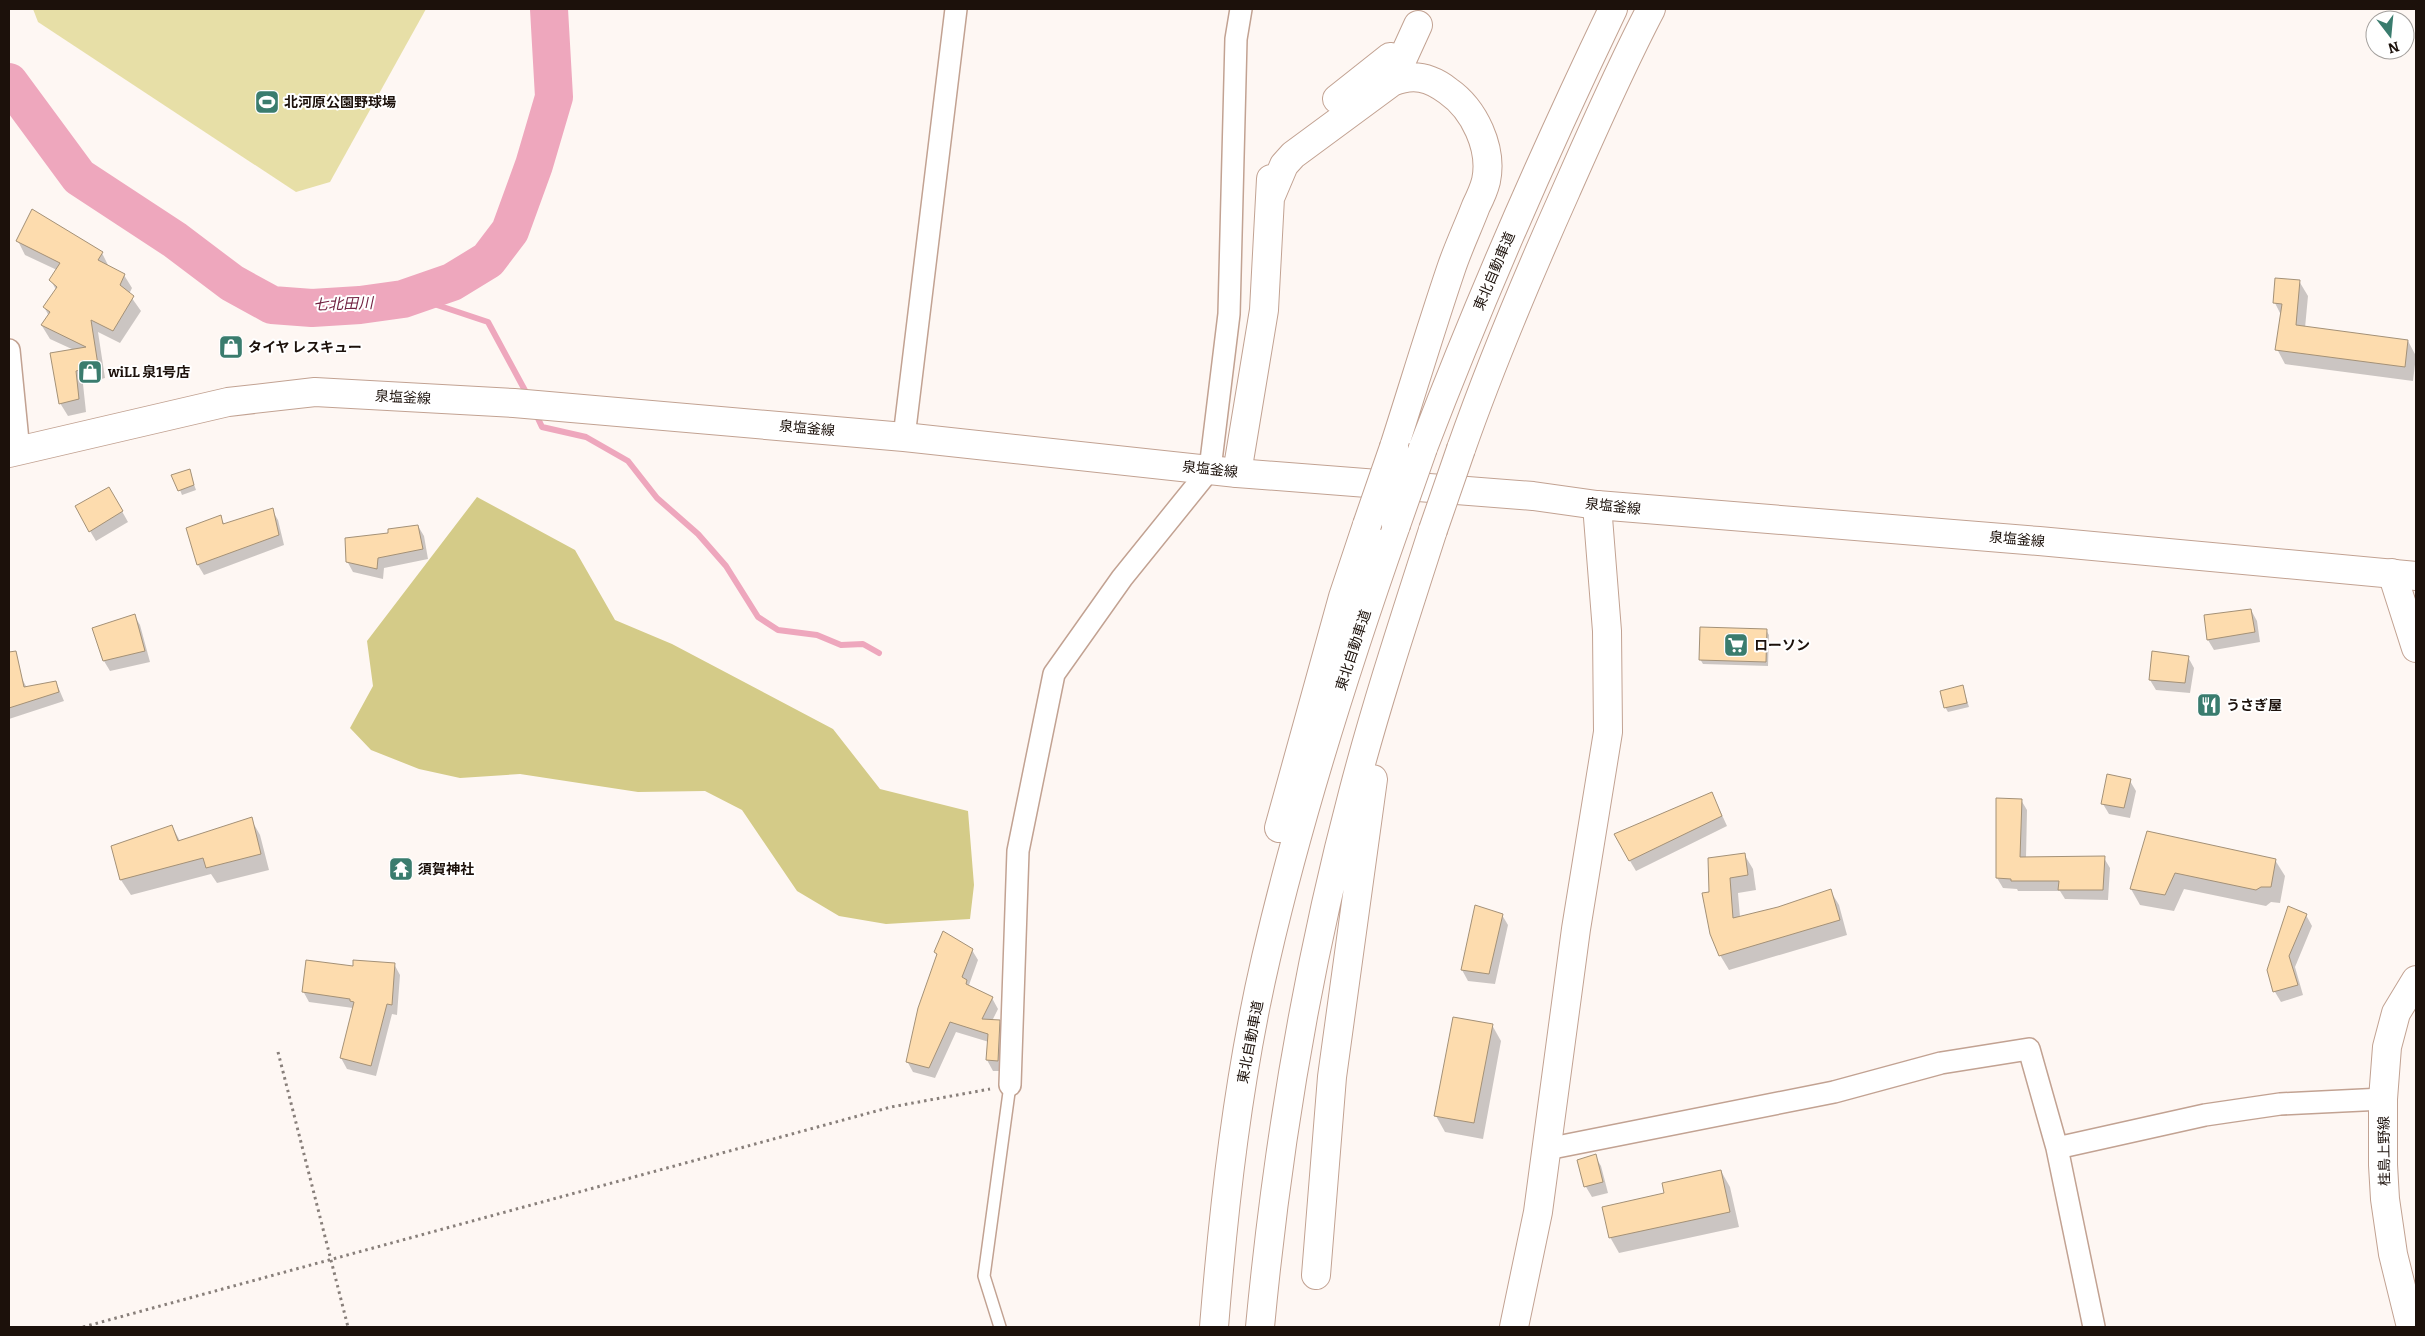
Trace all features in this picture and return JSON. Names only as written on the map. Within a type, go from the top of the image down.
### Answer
[{"type":"main road","name":"東北自動車道","points":[[1214,1327],[1229,1176],[1242,1079],[1266,959],[1291,856],[1330,721],[1423,448],[1500,255],[1554,132],[1613,9]]},
{"type":"main road","points":[[1260,1327],[1278,1184],[1312,980],[1353,793],[1402,627],[1433,530],[1488,374],[1531,268],[1651,9]]},
{"type":"main road","points":[[1237,472],[1264,310],[1270,198],[1284,165],[1292,155],[1391,69],[1418,25]]},
{"type":"main road","points":[[1242,1079],[1258,941],[1275,844],[1343,597],[1394,447],[1451,268],[1486,180],[1486,156],[1480,132],[1465,105],[1431,80],[1418,76],[1404,76],[1391,69]]},
{"type":"main road","name":"泉塩釜線","points":[[14,452],[228,402],[315,392],[514,403],[904,437],[1237,472],[1524,495],[1598,505],[2039,541],[2404,575]]},
{"type":"main road","points":[[1514,1327],[1538,1212],[1576,929],[1608,732],[1606,631],[1598,505]]},
{"type":"main road","points":[[2404,575],[2416,648]]},
{"type":"main road","points":[[1316,1275],[1332,1077],[1370,796],[1402,627]]},
{"type":"main road","name":"桂島上野線","points":[[2411,1327],[2393,1254],[2385,1199],[2383,1099],[2387,1047],[2396,1012],[2416,980]]},
{"type":"street","points":[[904,437],[956,9]]},
{"type":"street","points":[[1010,1085],[1018,851],[1054,674],[1122,578],[1210,469],[1229,314],[1236,39],[1241,9]]},
{"type":"street","points":[[9,350],[14,452]]},
{"type":"street","points":[[1547,1149],[1834,1092],[1941,1063],[2029,1050],[2057,1148],[2094,1327]]},
{"type":"street","points":[[2057,1148],[2205,1115],[2280,1104],[2383,1099]]},
{"type":"lane","points":[[1000,1327],[984,1276],[1010,1085]]},
{"type":"path","points":[[278,1052],[348,1327]]},
{"type":"path","points":[[83,1327],[891,1107],[1010,1085]]},
{"type":"shaded area","name":"北河原公園野球場","points":[[33,9],[426,9],[330,182],[296,192],[38,22]]},
{"type":"shaded area","points":[[477,497],[575,550],[615,620],[672,644],[833,729],[880,789],[968,811],[974,885],[970,919],[886,924],[839,916],[797,891],[742,810],[705,791],[638,792],[520,774],[460,778],[419,769],[371,750],[350,728],[373,686],[367,641]]},
{"type":"building","points":[[32,209],[103,252],[98,260],[125,274],[120,285],[134,296],[113,331],[91,320],[98,365],[76,371],[79,399],[59,404],[50,353],[86,347],[41,325],[50,312],[43,307],[57,287],[49,280],[60,263],[16,241]]},
{"type":"building","points":[[2275,278],[2300,280],[2296,325],[2408,340],[2405,367],[2275,350],[2282,304],[2273,303]]},
{"type":"building","points":[[190,469],[194,485],[178,491],[171,475]]},
{"type":"building","points":[[109,487],[123,511],[89,532],[75,506]]},
{"type":"building","points":[[273,508],[279,535],[197,565],[186,528],[221,515],[223,524]]},
{"type":"building","points":[[418,525],[423,549],[378,558],[377,569],[346,562],[345,538],[388,533],[388,529]]},
{"type":"building","points":[[2251,609],[2255,632],[2207,640],[2204,615]]},
{"type":"building","points":[[135,614],[145,651],[103,661],[92,628]]},
{"type":"building","points":[[1700,627],[1767,629],[1766,662],[1699,660]]},
{"type":"building","points":[[16,651],[24,687],[56,681],[59,692],[9,708],[9,652]]},
{"type":"building","points":[[2152,651],[2189,656],[2185,683],[2149,680]]},
{"type":"building","points":[[1963,685],[1967,703],[1944,708],[1940,691]]},
{"type":"building","points":[[2107,774],[2131,779],[2124,808],[2101,804]]},
{"type":"building","points":[[1712,792],[1722,816],[1629,861],[1614,834]]},
{"type":"building","points":[[1996,798],[2022,799],[2020,857],[2105,856],[2103,890],[2058,890],[2059,881],[2011,881],[2011,879],[1996,878]]},
{"type":"building","points":[[252,817],[261,854],[206,868],[203,858],[120,880],[111,846],[172,825],[178,841]]},
{"type":"building","points":[[2147,831],[2276,859],[2271,887],[2261,887],[2256,890],[2175,873],[2165,895],[2130,889]]},
{"type":"building","points":[[1745,853],[1748,875],[1730,878],[1733,918],[1778,907],[1831,889],[1840,920],[1719,956],[1710,934],[1702,893],[1709,892],[1708,858]]},
{"type":"building","points":[[1475,905],[1503,914],[1489,974],[1461,970]]},
{"type":"building","points":[[2288,906],[2307,914],[2289,956],[2298,985],[2273,992],[2267,970]]},
{"type":"building","points":[[943,931],[973,949],[962,977],[967,980],[966,984],[993,997],[982,1019],[1000,1020],[998,1061],[986,1060],[988,1034],[950,1022],[929,1068],[906,1062],[918,1008],[937,954],[934,952]]},
{"type":"building","points":[[306,960],[353,966],[353,960],[395,963],[392,1005],[387,1004],[371,1066],[340,1058],[354,1002],[350,1001],[350,999],[302,992]]},
{"type":"building","points":[[1453,1017],[1493,1024],[1474,1123],[1434,1116]]},
{"type":"building","points":[[1596,1154],[1603,1182],[1584,1187],[1577,1160]]},
{"type":"building","points":[[1721,1170],[1730,1212],[1609,1238],[1602,1207],[1664,1193],[1662,1183]]},
{"type":"waterway","name":"七北田川","points":[[9,82],[79,177],[175,240],[232,283],[272,305],[312,308],[360,305],[403,299],[452,282],[488,260],[510,231],[534,165],[554,97],[549,9]]},
{"type":"waterway","points":[[410,296],[488,322],[528,396]]},
{"type":"waterway","points":[[535,412],[542,427],[586,437],[628,461],[657,498],[698,534],[726,566],[758,617],[778,630],[817,635],[841,645],[863,644],[879,653]]},
{"type":"place","name":"北河原公園野球場","points":[[267,102]]},
{"type":"place","name":"タイヤ レスキュー","points":[[231,347]]},
{"type":"place","name":"wiLL 泉1号店","points":[[90,372]]},
{"type":"place","name":"ローソン","points":[[1736,645]]},
{"type":"place","name":"うさぎ屋","points":[[2209,705]]},
{"type":"place","name":"須賀神社","points":[[401,869]]}]
